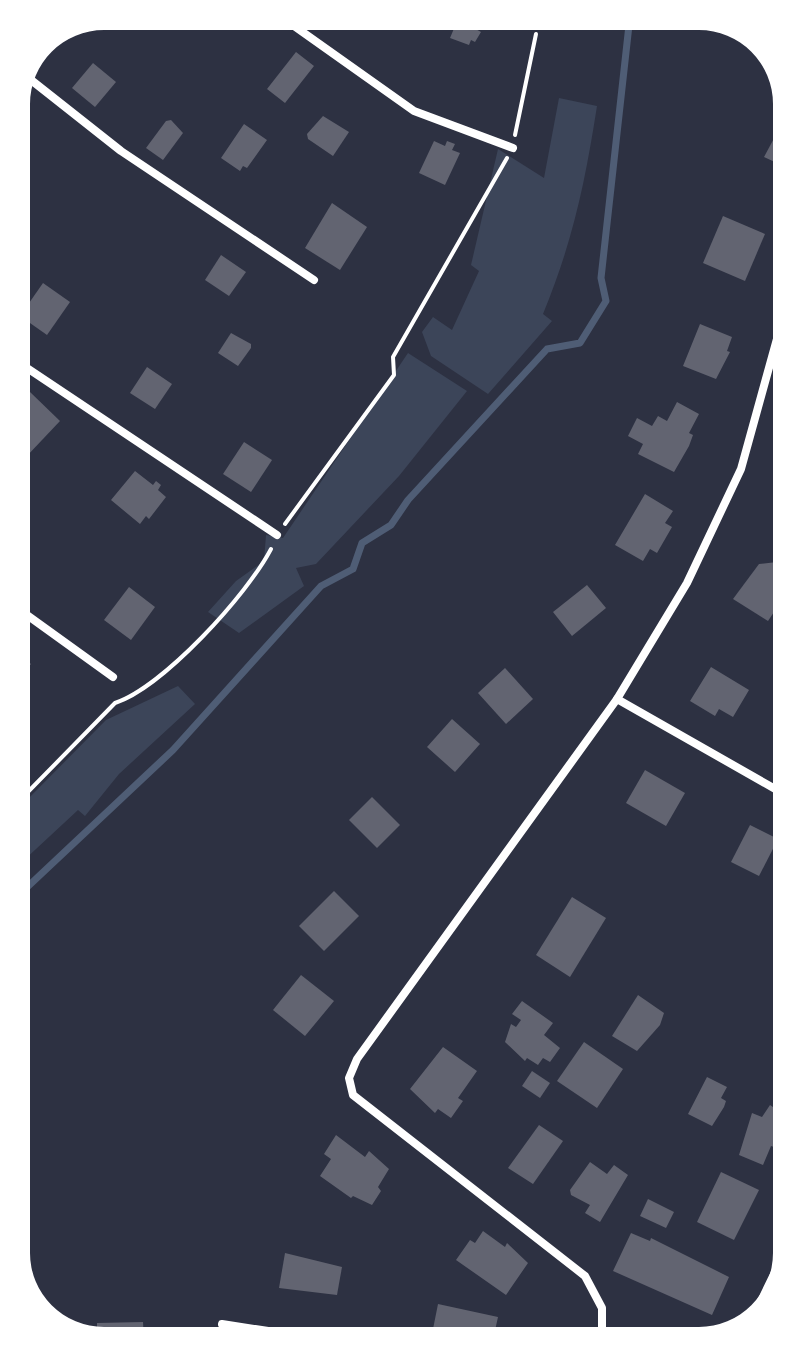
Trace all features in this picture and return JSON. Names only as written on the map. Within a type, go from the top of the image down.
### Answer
[{"type":"street","points":[[300,30],[414,111],[513,148]]},
{"type":"street","points":[[34,82],[121,151],[314,280]]},
{"type":"street","points":[[602,1327],[602,1308],[585,1276],[353,1095],[349,1078],[357,1059],[617,699],[687,583],[741,469],[773,353]]},
{"type":"street","points":[[30,370],[277,535]]},
{"type":"street","points":[[30,617],[113,677]]},
{"type":"street","points":[[617,699],[773,788]]},
{"type":"street","points":[[222,1324],[242,1327]]},
{"type":"path","points":[[30,790],[115,703],[135,696],[210,629],[264,561],[277,535],[394,375],[393,357],[513,148],[534,30]]},
{"type":"shaded area","points":[[559,98],[597,106],[577,212],[543,314],[552,321],[488,394],[431,356],[422,332],[433,317],[452,330],[479,271],[471,265],[498,149],[544,178]]},
{"type":"shaded area","points":[[408,353],[467,391],[399,476],[316,564],[296,568],[304,586],[239,633],[208,612],[236,581],[264,561],[266,535],[283,538]]},
{"type":"shaded area","points":[[178,686],[195,704],[119,774],[85,816],[78,810],[30,855],[30,797],[106,720]]},
{"type":"building","points":[[453,30],[481,32],[469,45],[450,38]]},
{"type":"building","points":[[296,52],[314,66],[285,103],[267,89]]},
{"type":"building","points":[[93,63],[116,82],[95,107],[72,88]]},
{"type":"building","points":[[323,116],[349,132],[333,156],[308,139],[307,134]]},
{"type":"building","points":[[171,120],[183,133],[163,160],[146,148],[166,121]]},
{"type":"building","points":[[244,124],[267,140],[247,168],[243,166],[240,171],[221,158]]},
{"type":"building","points":[[773,140],[773,161],[764,157]]},
{"type":"building","points":[[434,141],[445,146],[447,141],[455,144],[452,150],[460,153],[445,185],[419,173]]},
{"type":"building","points":[[332,203],[367,227],[340,270],[305,248]]},
{"type":"building","points":[[723,216],[765,234],[745,281],[703,263]]},
{"type":"building","points":[[221,255],[246,272],[229,296],[205,280]]},
{"type":"building","points":[[43,283],[70,302],[47,335],[30,323],[30,302]]},
{"type":"building","points":[[700,324],[732,337],[727,351],[730,352],[716,379],[683,366]]},
{"type":"building","points":[[231,333],[251,344],[238,366],[218,353]]},
{"type":"building","points":[[147,367],[172,384],[155,409],[130,393]]},
{"type":"building","points":[[30,392],[60,421],[30,453]]},
{"type":"building","points":[[677,402],[699,414],[689,433],[693,435],[689,446],[674,472],[638,454],[643,444],[628,436],[637,418],[652,426],[658,416],[667,421]]},
{"type":"building","points":[[244,442],[272,460],[251,492],[223,474]]},
{"type":"building","points":[[135,471],[153,485],[156,481],[161,485],[158,490],[166,497],[149,519],[146,516],[140,524],[111,500]]},
{"type":"building","points":[[645,494],[673,511],[665,523],[672,527],[657,553],[650,549],[643,561],[615,545]]},
{"type":"building","points":[[773,562],[773,614],[768,621],[733,599],[759,564]]},
{"type":"building","points":[[587,585],[606,608],[572,636],[553,612]]},
{"type":"building","points":[[129,587],[155,607],[131,640],[104,620]]},
{"type":"building","points":[[711,667],[749,690],[733,717],[719,709],[715,716],[690,701]]},
{"type":"building","points":[[505,668],[533,699],[506,724],[478,693]]},
{"type":"building","points":[[452,719],[480,744],[455,772],[427,747]]},
{"type":"building","points":[[645,770],[685,793],[666,826],[626,803]]},
{"type":"building","points":[[372,797],[400,825],[377,848],[349,820]]},
{"type":"building","points":[[750,825],[773,836],[773,849],[759,876],[731,862]]},
{"type":"building","points":[[334,891],[359,916],[324,951],[299,926]]},
{"type":"building","points":[[572,897],[606,918],[570,977],[536,955]]},
{"type":"building","points":[[301,975],[334,1001],[305,1036],[273,1010]]},
{"type":"building","points":[[638,995],[664,1013],[660,1025],[637,1051],[612,1036]]},
{"type":"building","points":[[522,1001],[553,1023],[544,1035],[560,1048],[550,1062],[543,1058],[538,1065],[527,1058],[525,1061],[505,1042],[511,1024],[516,1027],[521,1020],[512,1014]]},
{"type":"building","points":[[584,1042],[623,1069],[597,1108],[557,1081]]},
{"type":"building","points":[[443,1047],[477,1071],[458,1098],[463,1101],[451,1118],[438,1109],[435,1113],[410,1089]]},
{"type":"building","points":[[532,1071],[550,1083],[540,1098],[522,1086]]},
{"type":"building","points":[[707,1077],[727,1087],[721,1098],[726,1101],[724,1107],[712,1126],[688,1114]]},
{"type":"building","points":[[770,1105],[773,1107],[773,1147],[763,1165],[739,1155],[752,1113],[762,1117]]},
{"type":"building","points":[[539,1125],[563,1141],[533,1184],[508,1168]]},
{"type":"building","points":[[336,1135],[365,1157],[369,1151],[389,1169],[372,1205],[353,1196],[351,1198],[320,1176],[331,1159],[324,1154]]},
{"type":"building","points":[[590,1162],[607,1174],[614,1165],[628,1175],[600,1222],[585,1213],[590,1205],[571,1195],[570,1190]]},
{"type":"building","points":[[721,1172],[759,1190],[734,1240],[697,1222]]},
{"type":"building","points":[[648,1199],[674,1212],[666,1228],[640,1216]]},
{"type":"building","points":[[483,1231],[505,1247],[507,1243],[528,1263],[506,1295],[456,1260],[470,1240],[475,1243]]},
{"type":"building","points":[[631,1233],[650,1241],[651,1238],[729,1277],[712,1315],[613,1271]]},
{"type":"building","points":[[285,1253],[342,1267],[337,1295],[279,1288]]},
{"type":"building","points":[[438,1304],[498,1317],[496,1327],[433,1327]]},
{"type":"building","points":[[143,1322],[143,1327],[99,1327],[97,1323]]},
{"type":"waterway","points":[[30,884],[173,750],[321,586],[353,569],[362,543],[391,525],[408,500],[547,349],[580,343],[606,301],[601,278],[628,30]]}]
